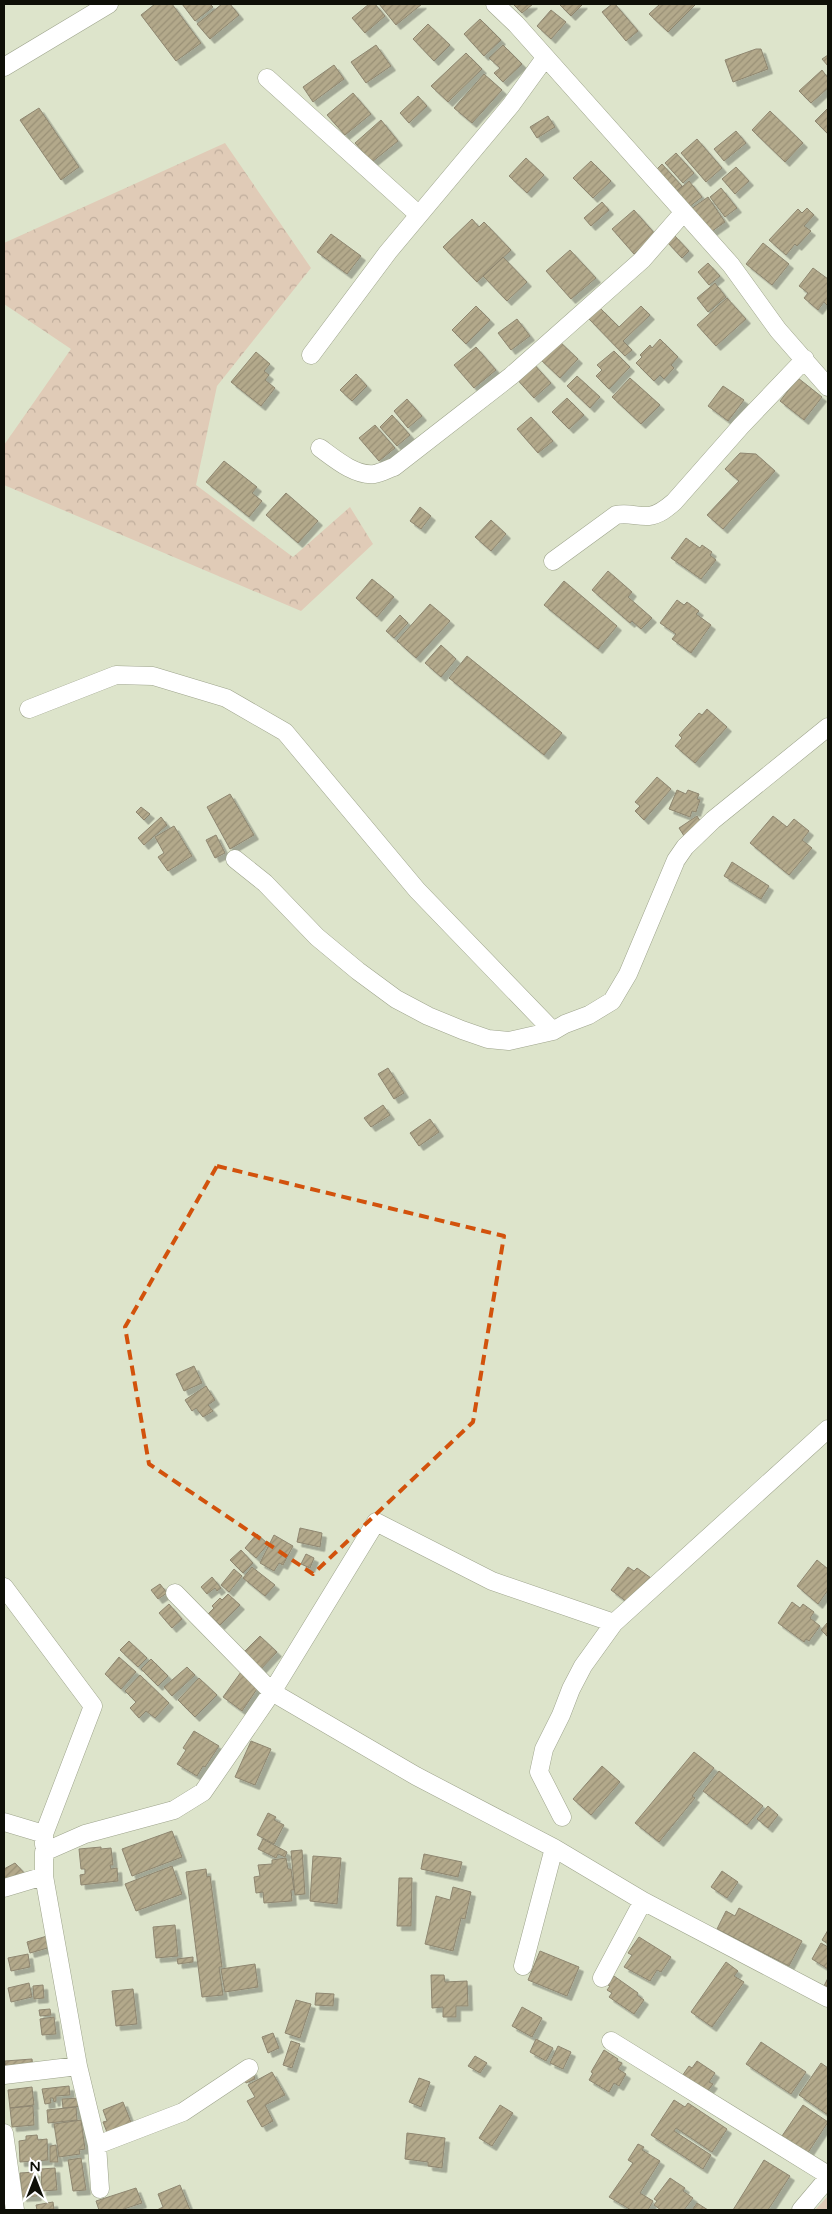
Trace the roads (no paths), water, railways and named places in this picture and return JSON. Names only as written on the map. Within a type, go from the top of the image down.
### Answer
[{"type":"street","points":[[4,67],[109,4]]},
{"type":"street","points":[[495,4],[516,24],[683,214],[731,265],[778,330],[828,387]]},
{"type":"street","points":[[311,355],[388,252],[511,105],[545,58]]},
{"type":"street","points":[[267,78],[419,215]]},
{"type":"street","points":[[320,448],[334,459],[360,473],[375,474],[394,467],[511,376],[642,260],[683,214]]},
{"type":"street","points":[[553,561],[616,515],[624,513],[650,516],[662,512],[674,502],[741,426],[805,359]]},
{"type":"street","points":[[29,709],[116,675],[153,676],[226,698],[284,732],[417,890],[553,1031]]},
{"type":"street","points":[[234,859],[265,883],[318,937],[358,971],[396,999],[428,1016],[488,1039],[509,1041],[553,1031],[565,1024],[590,1015],[612,1001],[628,974],[676,860],[685,847],[713,820],[828,728]]},
{"type":"street","points":[[562,1817],[539,1772],[544,1748],[561,1715],[570,1689],[583,1666],[614,1623],[828,1429]]},
{"type":"street","points":[[4,1822],[44,1843],[174,1810],[203,1792],[272,1692],[376,1522],[492,1581],[614,1623]]},
{"type":"street","points":[[4,1587],[93,1706],[44,1843],[44,1876],[78,2066],[97,2145],[100,2189]]},
{"type":"street","points":[[175,1593],[272,1692],[416,1776],[554,1848],[643,1901],[828,1998]]},
{"type":"street","points":[[523,1966],[554,1848]]},
{"type":"street","points":[[4,1888],[44,1876]]},
{"type":"street","points":[[602,1978],[643,1901]]},
{"type":"street","points":[[611,2041],[828,2177],[801,2210]]},
{"type":"street","points":[[4,2075],[78,2066]]},
{"type":"street","points":[[97,2145],[183,2112],[249,2068]]},
{"type":"street","points":[[4,2133],[11,2206]]}]
